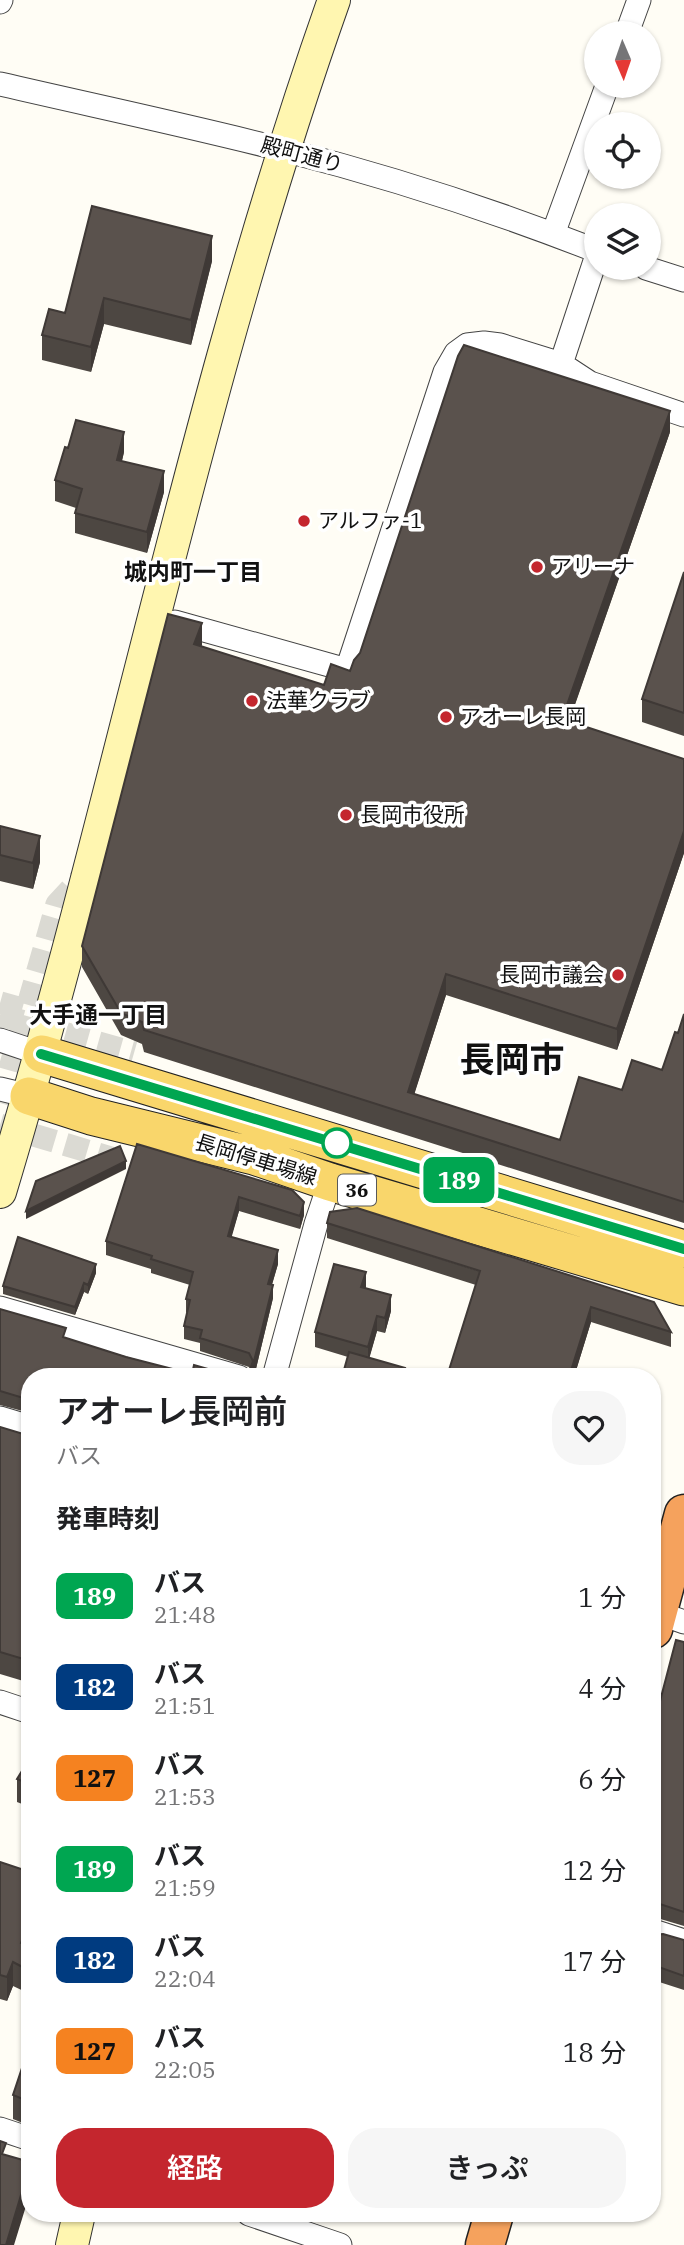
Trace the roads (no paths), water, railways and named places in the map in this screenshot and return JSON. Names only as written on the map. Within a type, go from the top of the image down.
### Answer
[{"type":"highway","points":[[662,1618],[684,1514]]},
{"type":"highway","points":[[485,2245],[492,2222]]},
{"type":"main road","name":"長岡停車場線","points":[[41,1054],[684,1249]]},
{"type":"main road","name":"長岡停車場線","points":[[15,1092],[91,1116],[254,1156],[330,1182],[684,1287]]},
{"type":"street","points":[[0,1192],[15,1092],[41,1054],[260,225],[334,0]]},
{"type":"street","points":[[631,21],[639,0]]},
{"type":"street","name":"殿町通り","points":[[0,84],[283,149],[426,191],[553,234],[584,247]]},
{"type":"street","points":[[553,234],[603,98]]},
{"type":"street","points":[[661,273],[684,280]]},
{"type":"street","points":[[561,365],[588,280]]},
{"type":"street","points":[[155,617],[346,670],[445,372],[456,353],[467,345],[500,345],[561,365],[590,383],[684,415]]},
{"type":"street","points":[[0,1040],[41,1054]]},
{"type":"street","points":[[276,1368],[330,1182]]},
{"type":"street","points":[[0,1308],[208,1368]]},
{"type":"street","points":[[0,1418],[21,1424]]},
{"type":"street","points":[[0,1702],[21,1709]]},
{"type":"street","points":[[661,1933],[684,1941]]},
{"type":"street","points":[[0,2129],[21,2136]]},
{"type":"street","points":[[72,2245],[77,2222]]},
{"type":"street","points":[[272,2222],[340,2245]]},
{"type":"tunnel","points":[[0,1103],[57,904],[87,872]]},
{"type":"tunnel","points":[[8,1017],[15,992]]},
{"type":"tunnel","points":[[0,1015],[134,1053]]},
{"type":"tunnel","points":[[0,1125],[111,1158]]},
{"type":"place","name":"アルファ-1","points":[[304,521]]},
{"type":"place","name":"アリーナ","points":[[537,567]]},
{"type":"place","name":"法華クラブ","points":[[252,701]]},
{"type":"place","name":"アオーレ長岡","points":[[446,717]]},
{"type":"place","name":"長岡市役所","points":[[346,815]]},
{"type":"place","name":"長岡市議会","points":[[618,975]]},
{"type":"district","name":"城内町一丁目","points":[[193,572]]},
{"type":"district","name":"大手通一丁目","points":[[98,1015]]},
{"type":"district","name":"長岡市","points":[[512,1060]]}]
